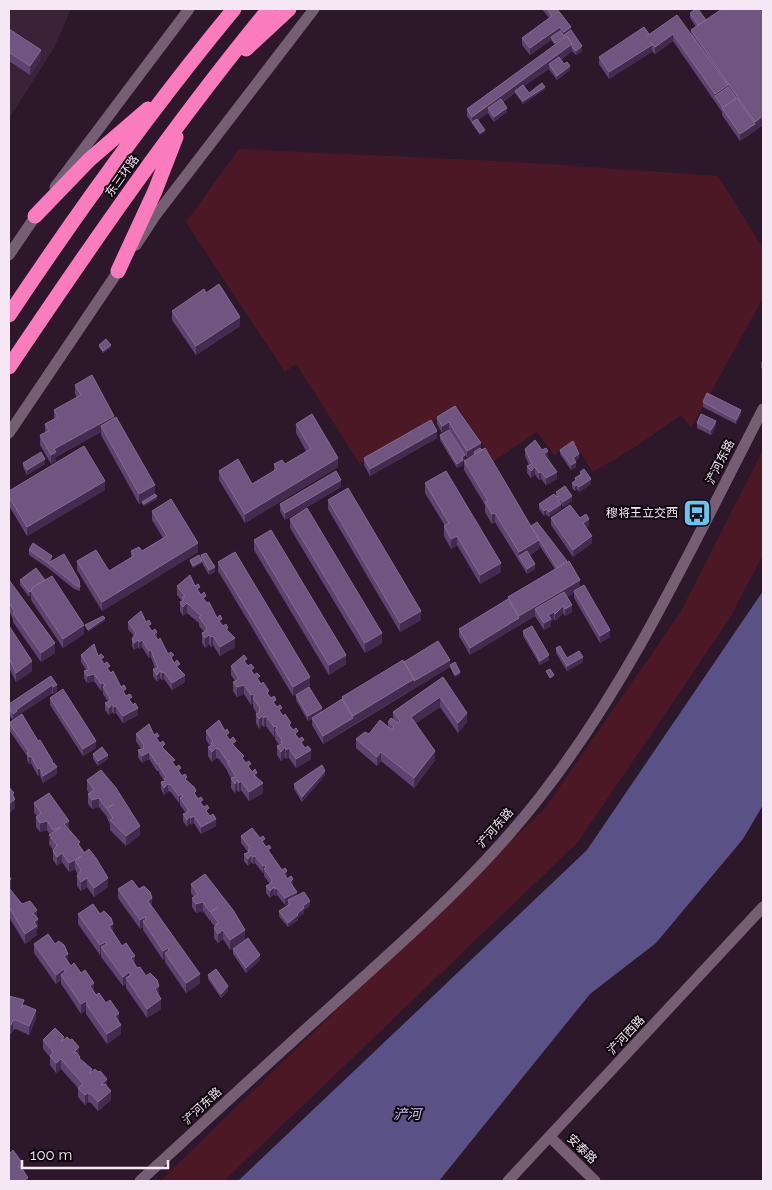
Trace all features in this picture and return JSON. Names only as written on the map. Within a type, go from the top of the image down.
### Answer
[{"type":"highway","points":[[192,60],[223,9]]},
{"type":"highway","name":"东三环路","points":[[9,315],[68,227],[164,95],[234,9]]},
{"type":"highway","name":"东三环路","points":[[9,367],[100,232],[212,81],[269,9]]},
{"type":"highway","points":[[212,81],[289,9]]},
{"type":"highway","points":[[35,216],[89,160],[164,95]]},
{"type":"highway","points":[[118,271],[155,191],[181,124]]},
{"type":"street","points":[[9,255],[108,115],[189,9]]},
{"type":"street","points":[[9,433],[155,216],[314,9]]},
{"type":"street","name":"浐河东路","points":[[140,1181],[440,906],[496,849],[538,800],[590,729],[646,637],[763,409]]},
{"type":"street","name":"浐河西路","points":[[508,1181],[763,907]]},
{"type":"street","name":"安泰路","points":[[550,1137],[595,1181]]},
{"type":"shaded area","points":[[9,9],[71,9],[53,50],[9,118]]},
{"type":"shaded area","points":[[239,149],[516,162],[718,176],[763,248],[763,298],[691,428],[681,415],[637,446],[593,472],[574,443],[554,455],[537,432],[494,461],[458,407],[360,464],[296,364],[285,372],[186,222]]},
{"type":"shaded area","points":[[763,450],[763,555],[728,621],[578,842],[224,1181],[160,1181],[545,808],[680,613]]},
{"type":"water","name":"浐河","points":[[763,591],[763,805],[743,839],[656,943],[590,994],[439,1181],[238,1181],[587,850]]},
{"type":"building","points":[[547,9],[557,9],[571,27],[564,32],[560,27],[530,48],[522,38],[552,16]]},
{"type":"building","points":[[696,9],[706,20],[698,25],[690,13]]},
{"type":"building","points":[[722,9],[763,9],[763,116],[755,122],[691,30]]},
{"type":"building","points":[[677,15],[728,85],[715,94],[673,34],[655,47],[650,42],[652,45],[609,72],[599,57],[644,27],[649,34],[647,36]]},
{"type":"building","points":[[9,29],[41,50],[30,66],[9,52]]},
{"type":"building","points":[[571,30],[582,46],[576,51],[567,36],[564,35]]},
{"type":"building","points":[[560,31],[564,37],[555,43],[551,37]]},
{"type":"building","points":[[567,36],[572,44],[472,117],[467,109]]},
{"type":"building","points":[[559,57],[564,64],[567,62],[570,66],[557,76],[549,64]]},
{"type":"building","points":[[542,83],[545,87],[523,101],[515,91],[523,85],[529,93]]},
{"type":"building","points":[[728,87],[736,98],[723,108],[715,96]]},
{"type":"building","points":[[737,98],[755,124],[740,134],[722,108]]},
{"type":"building","points":[[501,99],[507,108],[494,117],[488,108]]},
{"type":"building","points":[[477,119],[485,130],[480,133],[472,122]]},
{"type":"building","points":[[219,284],[240,317],[196,346],[172,311],[204,289],[206,293]]},
{"type":"building","points":[[106,339],[111,345],[103,351],[99,345]]},
{"type":"building","points":[[92,375],[114,416],[54,449],[56,452],[51,455],[40,435],[49,431],[45,424],[58,417],[54,410],[81,395],[75,385]]},
{"type":"building","points":[[707,393],[741,410],[736,420],[703,402]]},
{"type":"building","points":[[455,406],[481,443],[467,451],[449,422],[442,426],[437,417]]},
{"type":"building","points":[[312,414],[338,458],[245,514],[219,471],[238,459],[252,484],[277,469],[274,464],[282,460],[285,464],[311,449],[296,424]]},
{"type":"building","points":[[701,414],[716,421],[711,430],[697,423]]},
{"type":"building","points":[[116,417],[155,485],[139,494],[101,426]]},
{"type":"building","points":[[431,420],[437,431],[370,469],[364,458]]},
{"type":"building","points":[[449,430],[465,455],[462,457],[463,460],[457,464],[440,435]]},
{"type":"building","points":[[535,440],[542,450],[546,448],[548,451],[544,454],[557,472],[546,478],[535,467],[531,471],[527,466],[532,464],[525,449]]},
{"type":"building","points":[[573,441],[579,454],[573,458],[576,462],[571,465],[560,450]]},
{"type":"building","points":[[84,446],[105,481],[27,527],[9,497],[9,491]]},
{"type":"building","points":[[480,448],[482,450],[475,454],[474,452]]},
{"type":"building","points":[[485,448],[539,540],[519,552],[495,513],[492,514],[485,502],[488,501],[464,461]]},
{"type":"building","points":[[41,452],[45,459],[27,470],[23,463]]},
{"type":"building","points":[[584,469],[591,479],[579,487],[575,486],[572,483],[576,480],[575,478],[582,474],[580,472]]},
{"type":"building","points":[[336,471],[341,480],[285,513],[280,504]]},
{"type":"building","points":[[446,471],[501,563],[480,575],[457,536],[451,539],[444,526],[449,523],[425,483]]},
{"type":"building","points":[[565,486],[572,496],[563,502],[561,499],[558,501],[561,504],[549,512],[546,509],[544,511],[539,504],[554,494],[557,497],[559,496],[556,492]]},
{"type":"building","points":[[348,488],[421,611],[400,623],[328,500]]},
{"type":"building","points":[[155,494],[157,496],[144,504],[142,502]]},
{"type":"building","points":[[171,499],[198,543],[102,602],[77,561],[96,550],[109,571],[134,556],[131,551],[139,547],[142,551],[167,536],[152,511]]},
{"type":"building","points":[[570,505],[580,518],[586,514],[589,519],[583,523],[592,536],[573,550],[551,518]]},
{"type":"building","points":[[307,508],[382,633],[365,643],[290,519]]},
{"type":"building","points":[[537,522],[567,561],[557,568],[531,526]]},
{"type":"building","points":[[271,530],[346,655],[329,665],[254,540]]},
{"type":"building","points":[[33,543],[52,556],[48,563],[29,550]]},
{"type":"building","points":[[527,551],[535,564],[527,569],[519,556]]},
{"type":"building","points":[[235,552],[310,677],[293,687],[218,562]]},
{"type":"building","points":[[206,553],[215,567],[209,570],[201,555]]},
{"type":"building","points":[[64,554],[79,580],[80,587],[48,563]]},
{"type":"building","points":[[199,555],[202,561],[193,566],[190,560]]},
{"type":"building","points":[[569,561],[580,580],[519,616],[508,597]]},
{"type":"building","points":[[36,568],[45,580],[33,587],[29,592],[20,580]]},
{"type":"building","points":[[190,575],[195,586],[198,584],[200,587],[197,589],[201,595],[204,592],[206,596],[203,598],[207,603],[209,602],[217,618],[220,615],[222,619],[219,621],[223,626],[226,624],[228,628],[226,629],[235,638],[220,647],[213,636],[209,635],[205,638],[202,633],[207,628],[199,617],[201,616],[187,603],[183,607],[180,602],[184,600],[182,597],[185,596],[177,586]]},
{"type":"building","points":[[52,576],[84,625],[63,639],[31,591],[33,587]]},
{"type":"building","points":[[9,580],[55,643],[41,653],[13,613],[15,612],[9,603]]},
{"type":"building","points":[[584,585],[610,630],[600,636],[574,591]]},
{"type":"building","points":[[564,592],[572,605],[565,609],[563,606],[555,614],[554,612],[548,615],[551,619],[544,623],[535,609]]},
{"type":"building","points":[[508,599],[519,618],[470,648],[459,629]]},
{"type":"building","points":[[141,611],[146,622],[149,620],[151,624],[148,626],[152,631],[155,629],[157,632],[154,634],[158,640],[160,638],[168,654],[171,652],[174,655],[171,657],[174,663],[177,660],[180,664],[176,666],[185,675],[172,683],[164,672],[160,671],[157,675],[153,669],[158,668],[151,650],[149,651],[142,640],[134,643],[132,639],[136,633],[128,622]]},
{"type":"building","points":[[103,616],[105,618],[88,630],[85,625]]},
{"type":"building","points":[[9,626],[32,661],[16,673],[9,658]]},
{"type":"building","points":[[532,626],[549,655],[540,661],[523,631]]},
{"type":"building","points":[[438,641],[450,660],[414,681],[404,662]]},
{"type":"building","points":[[94,644],[98,656],[101,654],[104,657],[101,659],[104,664],[107,662],[110,666],[107,668],[111,673],[113,671],[121,687],[124,685],[126,689],[123,691],[126,696],[130,694],[132,697],[129,699],[138,708],[123,716],[116,706],[114,707],[112,704],[109,708],[105,703],[110,701],[110,698],[103,687],[105,685],[101,684],[94,674],[87,676],[84,671],[88,670],[88,666],[81,655]]},
{"type":"building","points":[[560,646],[567,658],[579,651],[583,657],[567,666],[556,648]]},
{"type":"building","points":[[244,655],[247,659],[244,661],[248,666],[251,664],[254,668],[251,670],[254,675],[257,673],[260,676],[257,678],[261,684],[263,682],[269,691],[267,693],[271,698],[274,696],[276,700],[273,702],[277,707],[280,705],[282,708],[279,710],[283,716],[285,714],[291,723],[289,725],[293,730],[296,728],[298,731],[295,734],[299,739],[302,737],[304,740],[301,742],[305,748],[308,746],[311,750],[296,759],[289,748],[286,750],[285,747],[281,752],[277,746],[282,744],[282,740],[275,730],[276,726],[274,727],[266,716],[264,718],[262,716],[259,719],[256,714],[259,713],[260,708],[253,698],[255,696],[251,695],[244,685],[237,687],[233,682],[238,680],[238,677],[231,666]]},
{"type":"building","points":[[403,660],[414,679],[353,716],[342,697]]},
{"type":"building","points":[[455,662],[460,672],[455,675],[450,665]]},
{"type":"building","points":[[550,669],[554,675],[550,678],[546,671]]},
{"type":"building","points":[[51,676],[57,685],[53,687],[52,685],[13,714],[9,704]]},
{"type":"building","points":[[443,677],[467,713],[458,723],[440,697],[411,717],[435,751],[414,778],[381,752],[377,757],[356,739],[365,732],[369,734],[380,720],[392,730],[394,727],[388,722],[391,718],[398,723],[400,721],[393,712]]},
{"type":"building","points":[[309,687],[322,708],[308,716],[296,695]]},
{"type":"building","points":[[63,689],[96,741],[83,749],[50,698]]},
{"type":"building","points":[[342,699],[353,718],[323,736],[312,718]]},
{"type":"building","points":[[22,714],[38,741],[40,740],[53,764],[57,767],[43,776],[40,768],[38,769],[31,756],[29,757],[27,753],[29,752],[9,723]]},
{"type":"building","points":[[219,720],[225,731],[227,729],[229,733],[226,735],[230,740],[233,737],[236,741],[232,744],[244,756],[242,758],[246,763],[249,761],[251,764],[248,766],[252,772],[255,769],[257,773],[254,775],[263,783],[249,792],[241,781],[239,783],[237,780],[235,784],[231,778],[236,777],[227,762],[230,761],[227,761],[219,749],[216,748],[212,752],[208,747],[213,745],[211,743],[213,741],[206,731]]},
{"type":"building","points":[[149,724],[154,735],[157,733],[159,736],[156,738],[160,743],[163,741],[165,744],[162,747],[175,760],[172,762],[176,767],[179,765],[181,768],[178,770],[182,776],[185,774],[187,777],[185,779],[194,787],[196,791],[194,793],[198,799],[201,797],[203,800],[200,802],[204,807],[207,805],[209,808],[206,811],[210,816],[213,814],[216,819],[201,827],[194,816],[191,818],[190,816],[187,820],[183,814],[188,812],[188,809],[180,798],[183,796],[181,794],[179,796],[171,785],[168,784],[164,788],[161,782],[166,781],[164,779],[166,777],[159,766],[160,764],[157,764],[149,752],[142,756],[138,750],[143,749],[144,745],[136,734]]},
{"type":"building","points":[[102,747],[108,755],[98,761],[93,754]]},
{"type":"building","points":[[322,765],[325,771],[302,797],[294,784]]},
{"type":"building","points":[[101,770],[116,788],[140,826],[126,836],[110,820],[113,818],[107,809],[114,804],[106,808],[99,798],[92,800],[88,794],[94,790],[87,780]]},
{"type":"building","points":[[9,787],[14,793],[12,794],[15,799],[9,804]]},
{"type":"building","points":[[49,793],[69,821],[64,824],[80,842],[78,844],[84,853],[89,849],[108,878],[94,888],[87,878],[81,882],[77,876],[81,870],[75,861],[81,856],[69,863],[62,853],[57,857],[53,851],[57,845],[49,835],[61,827],[53,830],[47,821],[40,823],[36,817],[41,813],[34,803]]},
{"type":"building","points":[[252,828],[260,838],[263,836],[265,839],[262,841],[266,847],[269,845],[271,848],[268,850],[282,870],[285,868],[287,871],[284,873],[287,879],[291,876],[293,879],[290,882],[297,892],[285,898],[277,888],[275,889],[274,887],[270,891],[266,886],[272,880],[264,869],[265,865],[263,866],[255,856],[251,855],[248,859],[244,854],[249,852],[250,848],[241,836]]},
{"type":"building","points":[[205,874],[233,910],[245,930],[230,940],[223,930],[218,934],[214,928],[218,922],[211,913],[217,907],[210,912],[203,902],[196,904],[192,898],[198,894],[191,884]]},
{"type":"building","points":[[132,880],[139,889],[144,886],[150,892],[152,898],[148,901],[200,974],[186,983],[165,953],[169,950],[168,948],[163,951],[143,921],[146,919],[145,917],[140,920],[118,889]]},
{"type":"building","points":[[9,888],[22,904],[30,901],[37,910],[32,914],[38,919],[34,922],[37,926],[25,934],[9,907]]},
{"type":"building","points":[[304,892],[310,901],[288,923],[279,911],[290,904],[288,900]]},
{"type":"building","points":[[93,904],[100,914],[104,911],[111,918],[113,924],[109,926],[122,946],[126,943],[135,956],[131,958],[137,968],[140,967],[146,976],[150,973],[157,980],[159,986],[155,989],[161,999],[147,1009],[126,978],[131,975],[129,972],[123,977],[101,947],[107,944],[105,942],[100,945],[78,914]]},
{"type":"building","points":[[48,934],[55,944],[59,941],[64,945],[68,954],[64,956],[71,966],[74,963],[81,973],[85,970],[94,983],[90,986],[96,995],[99,993],[106,1003],[110,1000],[119,1013],[115,1016],[121,1025],[107,1034],[86,1004],[88,1003],[86,1001],[81,1004],[61,975],[66,971],[64,969],[56,975],[34,944]]},
{"type":"building","points":[[248,938],[260,955],[246,968],[233,949]]},
{"type":"building","points":[[216,969],[228,986],[221,994],[208,975]]},
{"type":"building","points":[[9,996],[24,1000],[21,1008],[24,1005],[36,1010],[29,1026],[16,1020],[13,1020],[11,1025],[9,1024]]},
{"type":"building","points":[[55,1028],[64,1037],[61,1042],[67,1037],[70,1040],[72,1039],[79,1047],[73,1053],[76,1052],[79,1058],[92,1069],[89,1074],[95,1069],[98,1072],[100,1071],[107,1079],[101,1085],[105,1084],[111,1091],[98,1102],[91,1094],[85,1095],[78,1088],[83,1084],[61,1059],[56,1063],[50,1056],[53,1053],[52,1050],[43,1040]]},
{"type":"building","points":[[13,1150],[23,1164],[18,1167],[21,1167],[28,1178],[23,1181],[9,1181],[9,1154]]},
{"type":"place","name":"穆将王立交西","points":[[697,513]]}]
